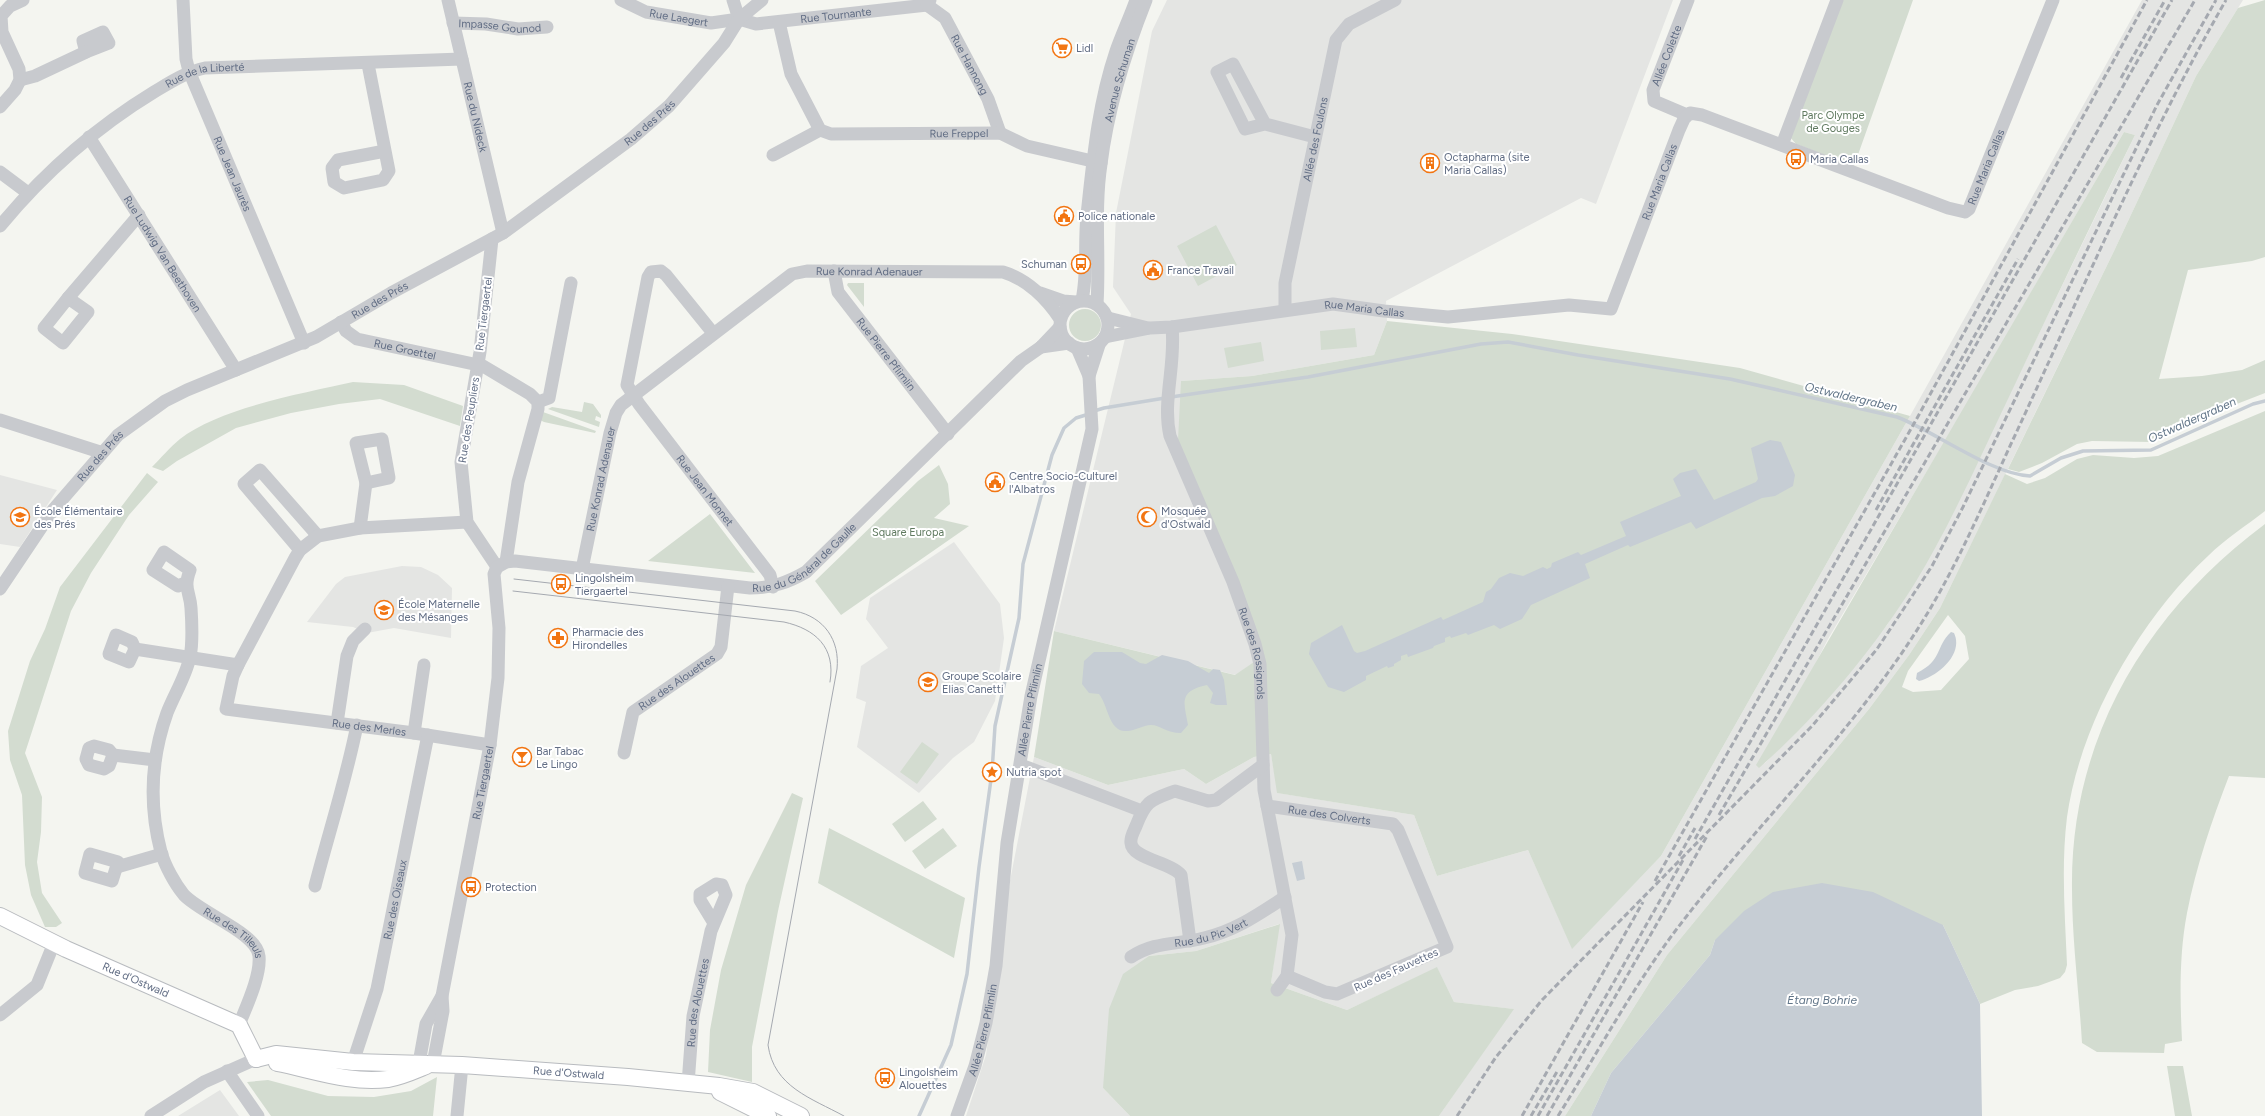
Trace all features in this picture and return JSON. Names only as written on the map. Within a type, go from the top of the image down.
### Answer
[{"type":"main road","name":"Rue d'Ostwald","points":[[0,916],[54,943],[239,1025]]},
{"type":"main road","points":[[239,1025],[256,1059]]},
{"type":"main road","name":"Rue d'Ostwald","points":[[256,1059],[276,1054],[353,1062],[426,1063],[628,1077],[730,1088],[752,1092],[801,1116]]},
{"type":"main road","name":"Rue d'Ostwald","points":[[256,1059],[337,1077],[368,1081],[403,1075],[426,1063]]},
{"type":"main road","name":"Rue d'Ostwald","points":[[696,1085],[740,1100],[768,1116]]},
{"type":"street","points":[[0,107],[15,90],[20,80],[19,69],[2,32],[1,16],[10,6],[23,0]]},
{"type":"street","name":"Rue Jean Jaurès","points":[[183,0],[186,59],[189,71],[304,343]]},
{"type":"street","name":"Rue du Nideck","points":[[448,0],[462,59],[497,236]]},
{"type":"street","name":"Rue Laegert","points":[[621,0],[646,12],[711,23],[739,19]]},
{"type":"street","points":[[733,0],[739,19]]},
{"type":"street","name":"Rue des Prés","points":[[0,589],[53,510],[100,452],[118,435],[165,401],[236,370],[304,343],[391,293],[497,236],[631,139],[669,106],[724,43],[739,19],[762,0]]},
{"type":"street","name":"Avenue Schuman","points":[[1097,304],[1097,163],[1103,101],[1116,51],[1136,0]]},
{"type":"street","name":"Avenue Schuman","points":[[1079,301],[1085,284],[1086,222],[1097,163],[1125,53],[1146,0]]},
{"type":"street","name":"Allée des Foulons","points":[[1285,310],[1284,283],[1334,47],[1339,34],[1349,24],[1395,0]]},
{"type":"street","name":"Allée Colette","points":[[1687,114],[1654,101],[1653,90],[1688,0]]},
{"type":"street","points":[[1782,145],[1837,0]]},
{"type":"street","name":"Rue Maria Callas","points":[[1108,318],[1150,328],[1172,328],[1333,304],[1384,312],[1448,317],[1569,305],[1611,309],[1687,114],[1695,113],[1948,208],[1964,212],[1969,209],[2053,0]]},
{"type":"street","name":"Rue Tournante","points":[[739,19],[756,24],[779,22],[929,2]]},
{"type":"street","name":"Rue Hannong","points":[[929,2],[944,18],[988,99],[1000,133]]},
{"type":"street","points":[[773,154],[820,130],[791,74],[779,22]]},
{"type":"street","name":"Impasse Gounod","points":[[453,23],[486,24],[518,29],[547,27]]},
{"type":"street","points":[[20,80],[35,76],[86,52]]},
{"type":"street","name":"Rue de la Liberté","points":[[0,226],[28,192],[89,137],[139,101],[189,71],[205,68],[368,64],[462,59]]},
{"type":"street","points":[[368,64],[386,151]]},
{"type":"street","points":[[1265,124],[1233,64],[1216,72],[1245,129],[1265,124],[1315,137]]},
{"type":"street","name":"Rue Freppel","points":[[820,130],[831,134],[1000,133],[1027,146],[1097,163]]},
{"type":"street","name":"Rue Ludwig Van Beethoven","points":[[89,137],[236,370]]},
{"type":"street","points":[[0,172],[28,192]]},
{"type":"street","points":[[68,298],[139,215]]},
{"type":"street","name":"Rue Tiergaertel","points":[[426,1063],[443,1011],[442,996],[490,746],[498,678],[499,628],[494,574],[501,564],[518,482],[538,409],[538,402],[530,394],[477,365],[497,236]]},
{"type":"street","points":[[632,395],[627,385],[648,277],[651,272],[661,271],[666,275],[714,333]]},
{"type":"street","name":"Rue Konrad Adenauer","points":[[582,569],[614,419],[621,405],[632,395],[792,274],[807,271],[1003,272],[1013,275],[1038,292],[1063,301],[1079,301]]},
{"type":"street","name":"Rue Pierre Pflimlin","points":[[834,271],[838,292],[948,434]]},
{"type":"street","points":[[538,402],[549,398],[571,283]]},
{"type":"street","name":"Rue Konrad Adenauer","points":[[1038,292],[1060,323]]},
{"type":"street","points":[[1079,301],[1097,304],[1108,318],[1108,331],[1102,341],[1084,349],[1073,346],[1064,339],[1060,323],[1069,306],[1079,301]]},
{"type":"street","name":"Rue Groettel","points":[[341,322],[346,331],[357,338],[477,365]]},
{"type":"street","name":"Rue du Général de Gaulle","points":[[501,564],[582,569],[750,588],[773,587],[787,583],[806,572],[948,434],[1021,360],[1041,347],[1060,323]]},
{"type":"street","name":"Rue Maria Callas","points":[[1102,341],[1150,328]]},
{"type":"street","name":"Rue des Rossignols","points":[[1172,328],[1174,345],[1167,420],[1170,436],[1233,582],[1258,655],[1261,675],[1263,765],[1267,806],[1292,935],[1287,976],[1277,990]]},
{"type":"street","name":"Allée Pierre Pflimlin","points":[[1089,376],[1102,341]]},
{"type":"street","name":"Rue du Général de Gaulle","points":[[1041,347],[1073,346]]},
{"type":"street","name":"Allée Pierre Pflimlin","points":[[957,1116],[975,1066],[989,1009],[996,966],[1007,843],[1032,696],[1092,430],[1089,376],[1073,346]]},
{"type":"street","name":"Rue des Peupliers","points":[[477,365],[461,462],[467,522],[501,564]]},
{"type":"street","name":"Rue Jean Monnet","points":[[632,395],[770,575],[773,587]]},
{"type":"street","points":[[0,420],[100,452]]},
{"type":"street","points":[[300,550],[244,484],[260,470],[318,536]]},
{"type":"street","points":[[360,528],[366,483]]},
{"type":"street","points":[[135,649],[238,665],[300,550],[318,536],[360,528],[467,522]]},
{"type":"street","name":"Rue des Tilleuls","points":[[185,583],[191,607],[190,657],[167,713],[155,760],[153,818],[162,854],[184,894],[202,910],[246,935],[256,946],[259,956],[258,972],[239,1025]]},
{"type":"street","name":"Rue des Alouettes","points":[[624,753],[633,712],[717,654],[721,647],[728,586]]},
{"type":"street","points":[[337,722],[347,656],[353,640],[364,633]]},
{"type":"street","name":"Rue des Merles","points":[[238,665],[233,676],[226,709],[337,722],[428,735],[490,746]]},
{"type":"street","points":[[414,733],[424,665]]},
{"type":"street","points":[[315,886],[335,809],[348,774],[357,725]]},
{"type":"street","name":"Rue des Oiseaux","points":[[353,1062],[377,988],[428,735]]},
{"type":"street","points":[[113,755],[155,760]]},
{"type":"street","points":[[1190,941],[1181,875],[1174,869],[1137,853],[1132,846],[1131,839],[1142,811],[1148,803],[1175,791],[1208,801],[1216,800],[1263,765]]},
{"type":"street","points":[[1021,766],[1142,811]]},
{"type":"street","name":"Rue des Colverts","points":[[1267,806],[1393,824]]},
{"type":"street","name":"Rue des Fauvettes","points":[[1287,976],[1325,992],[1337,994],[1447,947],[1398,830],[1393,824]]},
{"type":"street","points":[[117,867],[162,854]]},
{"type":"street","name":"Rue du Pic Vert","points":[[1131,957],[1154,945],[1190,941],[1223,933],[1237,927],[1285,897]]},
{"type":"street","name":"Rue des Alouettes","points":[[696,1085],[693,1016],[714,923]]},
{"type":"street","points":[[0,1015],[37,985],[54,943]]},
{"type":"street","points":[[151,1116],[204,1082],[256,1059]]},
{"type":"street","points":[[457,1116],[462,1065]]},
{"type":"street","points":[[227,1072],[258,1116]]},
{"type":"shaded area","points":[[1167,0],[1673,0],[1596,204],[1581,198],[1386,301],[1387,321],[1374,355],[1252,376],[1181,381],[1264,655],[1236,675],[1054,631],[1131,314],[1113,287],[1116,213],[1152,31]]},
{"type":"shaded area","points":[[2142,0],[2243,0],[2196,76],[2114,251],[1940,608],[1909,655],[1869,709],[1667,955],[1565,1116],[1439,1116],[1513,1009],[1454,1002],[1437,968],[1347,1010],[1271,983],[1279,924],[1196,951],[1149,956],[1103,1088],[1130,1116],[966,1116],[986,1055],[1010,881],[1034,757],[1108,785],[1184,769],[1206,784],[1254,757],[1271,754],[1278,793],[1414,815],[1437,876],[1528,850],[1572,948],[1661,856],[1910,416]],"holes":[[[2124,132],[2135,135],[1937,544],[1887,625],[1809,719],[1764,764],[1828,639],[1962,412]]]},
{"type":"shaded area","name":"École Élémentaire des Prés","points":[[0,475],[57,490],[20,547],[0,544]]},
{"type":"shaded area","name":"Groupe Scolaire Elias Canetti","points":[[954,542],[1000,604],[1004,638],[995,701],[974,742],[953,758],[919,793],[857,747],[866,702],[856,698],[861,666],[888,648],[866,619],[870,598]]},
{"type":"shaded area","name":"École Maternelle des Mésanges","points":[[402,566],[421,567],[438,575],[452,588],[451,638],[394,628],[367,633],[353,627],[307,622],[336,584],[345,577]]},
{"type":"shaded area","points":[[220,1090],[239,1116],[178,1116]]},
{"type":"green space","name":"Parc Olympe de Gouges","points":[[1842,0],[1913,0],[1854,166],[1796,144],[1790,137]]},
{"type":"green space","points":[[2265,0],[2265,257],[2252,261],[2188,270],[2159,379],[2202,376],[2242,370],[2265,360],[2265,393],[2229,407],[2152,442],[2092,441],[2077,444],[2042,463],[2019,472],[2008,469],[2114,251],[2196,76],[2238,8]]},
{"type":"green space","points":[[2124,132],[2135,135],[1968,483],[1929,559],[1899,608],[1844,681],[1803,726],[1759,768],[1756,765]]},
{"type":"green space","points":[[1216,225],[1237,265],[1198,286],[1177,246]]},
{"type":"green space","points":[[848,283],[864,283],[864,307],[847,285]]},
{"type":"green space","points":[[1082,309],[1088,309],[1098,316],[1101,325],[1100,331],[1094,338],[1088,341],[1082,341],[1072,334],[1069,328],[1069,322],[1076,312]]},
{"type":"green space","points":[[1387,321],[1512,334],[1740,368],[1910,416],[1661,856],[1572,949],[1528,850],[1437,876],[1414,815],[1277,793],[1271,754],[1254,757],[1206,784],[1184,769],[1108,785],[1034,757],[1054,631],[1235,675],[1264,655],[1178,440],[1181,381],[1252,376],[1374,355]]},
{"type":"green space","points":[[1355,328],[1357,347],[1321,350],[1320,331]]},
{"type":"green space","points":[[1261,342],[1264,361],[1228,368],[1224,348]]},
{"type":"green space","points":[[353,382],[404,385],[463,406],[460,426],[380,399],[339,404],[291,413],[236,428],[177,461],[163,471],[152,467],[180,439],[197,428],[217,419],[239,410],[263,403]]},
{"type":"green space","points":[[584,402],[593,404],[601,415],[601,418],[596,416],[595,420],[600,422],[599,427],[548,409],[552,407],[582,412]]},
{"type":"green space","points":[[2265,411],[2265,511],[2228,538],[2215,550],[2183,582],[2159,611],[2136,642],[2116,676],[2099,710],[2085,746],[2074,782],[2065,835],[2064,872],[2067,965],[2065,972],[2060,978],[2038,986],[2015,990],[1980,1004],[1943,925],[1715,940],[1710,955],[1611,1073],[1591,1116],[1565,1116],[1667,955],[1869,709],[1909,655],[1940,608],[2005,474],[2027,484],[2045,478],[2077,459],[2093,455],[2134,458],[2158,456]],"holes":[[[1948,615],[1965,636],[1969,659],[1941,690],[1913,692],[1902,687],[1908,671]]]},
{"type":"green space","points":[[543,412],[596,431],[595,433],[544,422],[540,420]]},
{"type":"green space","name":"Square Europa","points":[[939,465],[948,484],[950,504],[934,518],[969,526],[841,615],[815,581],[918,481]]},
{"type":"green space","points":[[147,473],[158,482],[129,515],[91,573],[71,611],[25,753],[42,797],[41,832],[37,862],[42,893],[62,923],[56,927],[45,927],[31,895],[25,865],[22,795],[10,760],[8,731],[30,661],[45,629],[60,587]]},
{"type":"green space","points":[[710,514],[755,573],[648,561]]},
{"type":"green space","points":[[2265,524],[2265,778],[2229,776],[2205,844],[2195,878],[2184,929],[2181,977],[2182,1041],[2165,1044],[2164,1053],[2097,1052],[2082,1043],[2073,927],[2072,889],[2075,834],[2085,781],[2101,730],[2124,683],[2152,638],[2185,597],[2223,559]]},
{"type":"green space","points":[[922,742],[939,754],[917,784],[900,772]]},
{"type":"green space","points":[[792,793],[803,798],[778,911],[752,1047],[752,1082],[708,1072],[710,1030],[721,970],[746,885]]},
{"type":"green space","points":[[923,801],[937,819],[905,842],[892,824]]},
{"type":"green space","points":[[829,828],[965,898],[954,958],[818,883]]},
{"type":"green space","points":[[943,828],[957,846],[925,869],[912,851]]},
{"type":"green space","points":[[1280,924],[1271,983],[1347,1010],[1437,967],[1454,1002],[1514,1009],[1439,1116],[1130,1116],[1103,1088],[1109,1009],[1123,974],[1149,956],[1196,951]]},
{"type":"green space","points":[[2167,1066],[2183,1066],[2192,1116],[2175,1116]]},
{"type":"green space","points":[[437,1077],[433,1116],[271,1116],[247,1082],[268,1080],[328,1096],[374,1097],[411,1091]]},
{"type":"water","points":[[1770,440],[1781,442],[1795,475],[1793,486],[1775,496],[1762,498],[1696,529],[1691,522],[1630,547],[1628,545],[1585,564],[1590,578],[1531,605],[1522,619],[1500,629],[1494,625],[1468,635],[1466,633],[1451,638],[1450,636],[1445,638],[1445,642],[1434,646],[1433,648],[1408,657],[1407,654],[1401,656],[1401,660],[1394,664],[1394,666],[1388,668],[1387,666],[1366,676],[1366,680],[1344,692],[1328,687],[1309,654],[1311,643],[1342,625],[1354,651],[1357,653],[1365,651],[1441,617],[1443,620],[1483,602],[1486,592],[1491,589],[1499,578],[1510,573],[1523,576],[1543,567],[1547,569],[1551,567],[1552,563],[1578,552],[1581,555],[1626,536],[1620,522],[1681,496],[1673,479],[1680,473],[1696,469],[1714,500],[1756,482],[1758,479],[1751,448]]},
{"type":"water","points":[[1951,632],[1954,633],[1956,641],[1955,649],[1947,663],[1934,674],[1919,681],[1916,679],[1917,673],[1931,663]]},
{"type":"water","points":[[1094,652],[1122,652],[1140,663],[1146,664],[1162,655],[1188,661],[1209,673],[1213,669],[1220,670],[1224,680],[1227,705],[1216,705],[1210,703],[1213,693],[1207,685],[1187,694],[1185,699],[1185,710],[1188,725],[1181,733],[1171,732],[1151,725],[1130,731],[1121,730],[1116,728],[1099,694],[1089,693],[1082,684],[1084,661]]},
{"type":"water","points":[[1302,861],[1305,879],[1297,881],[1292,863]]},
{"type":"water","name":"Étang Bohrie","points":[[1822,883],[1873,892],[1943,925],[1980,1004],[1982,1116],[1591,1116],[1611,1073],[1710,955],[1715,940],[1744,911],[1773,892]]},
{"type":"waterway","name":"Ostwaldergraben","points":[[1171,397],[1308,377],[1481,344],[1508,342],[1578,355],[1730,379],[1897,417],[1998,468],[2015,474],[2030,476],[2061,458],[2083,451],[2151,450],[2253,404],[2265,401]]},
{"type":"waterway","points":[[1094,411],[1165,398]]},
{"type":"waterway","points":[[919,1116],[951,1045],[967,974],[979,867],[992,772],[995,726],[1019,618],[1023,564],[1052,455],[1064,428],[1076,418],[1089,414]]},
{"type":"tram line","points":[[514,579],[795,611],[805,614],[822,624],[833,639],[836,649],[837,669],[768,1045],[772,1059],[778,1071],[786,1081],[807,1097],[844,1116]]},
{"type":"tram line","points":[[513,591],[784,622],[795,625],[814,635],[826,649],[830,659],[830,682]]},
{"type":"railway","points":[[1655,881],[1916,420],[2147,0]]},
{"type":"railway","points":[[2121,78],[2165,0]]},
{"type":"railway","points":[[1695,839],[2172,0]]},
{"type":"railway","points":[[1719,815],[2195,0]]},
{"type":"railway","points":[[1457,1116],[1496,1057],[1542,1000],[1812,726],[1877,649],[1932,566],[1963,507],[2157,105],[2216,0]]},
{"type":"railway","points":[[1558,1116],[1619,1015],[1668,941],[1716,879],[1842,732],[1901,655],[1927,614],[1952,570],[1974,524],[2117,213],[2169,105],[2226,0]]},
{"type":"railway","points":[[1876,510],[2018,259]]},
{"type":"railway","points":[[1679,856],[1695,828]]},
{"type":"railway","points":[[1547,1116],[1707,836]]},
{"type":"railway","points":[[1538,1116],[1683,860]]},
{"type":"railway","points":[[1522,1116],[1643,902]]},
{"type":"railway","points":[[1531,1116],[1558,1070]]},
{"type":"place","name":"Lidl","points":[[1062,48]]},
{"type":"place","name":"Maria Callas","points":[[1796,159]]},
{"type":"place","name":"Octapharma (site Maria Callas)","points":[[1430,163]]},
{"type":"place","name":"Police nationale","points":[[1064,216]]},
{"type":"place","name":"Schuman","points":[[1081,264]]},
{"type":"place","name":"France Travail","points":[[1153,270]]},
{"type":"place","name":"Centre Socio-Culturel l'Albatros","points":[[995,482]]},
{"type":"place","name":"École Élémentaire des Prés","points":[[20,517]]},
{"type":"place","name":"Mosquée d'Ostwald","points":[[1147,517]]},
{"type":"place","name":"Lingolsheim Tiergaertel","points":[[561,584]]},
{"type":"place","name":"École Maternelle des Mésanges","points":[[384,610]]},
{"type":"place","name":"Pharmacie des Hirondelles","points":[[558,638]]},
{"type":"place","name":"Groupe Scolaire Elias Canetti","points":[[928,682]]},
{"type":"place","name":"Bar Tabac Le Lingo","points":[[522,757]]},
{"type":"place","name":"Nutria spot","points":[[992,772]]},
{"type":"place","name":"Protection","points":[[471,887]]},
{"type":"place","name":"Lingolsheim Alouettes","points":[[885,1078]]}]
